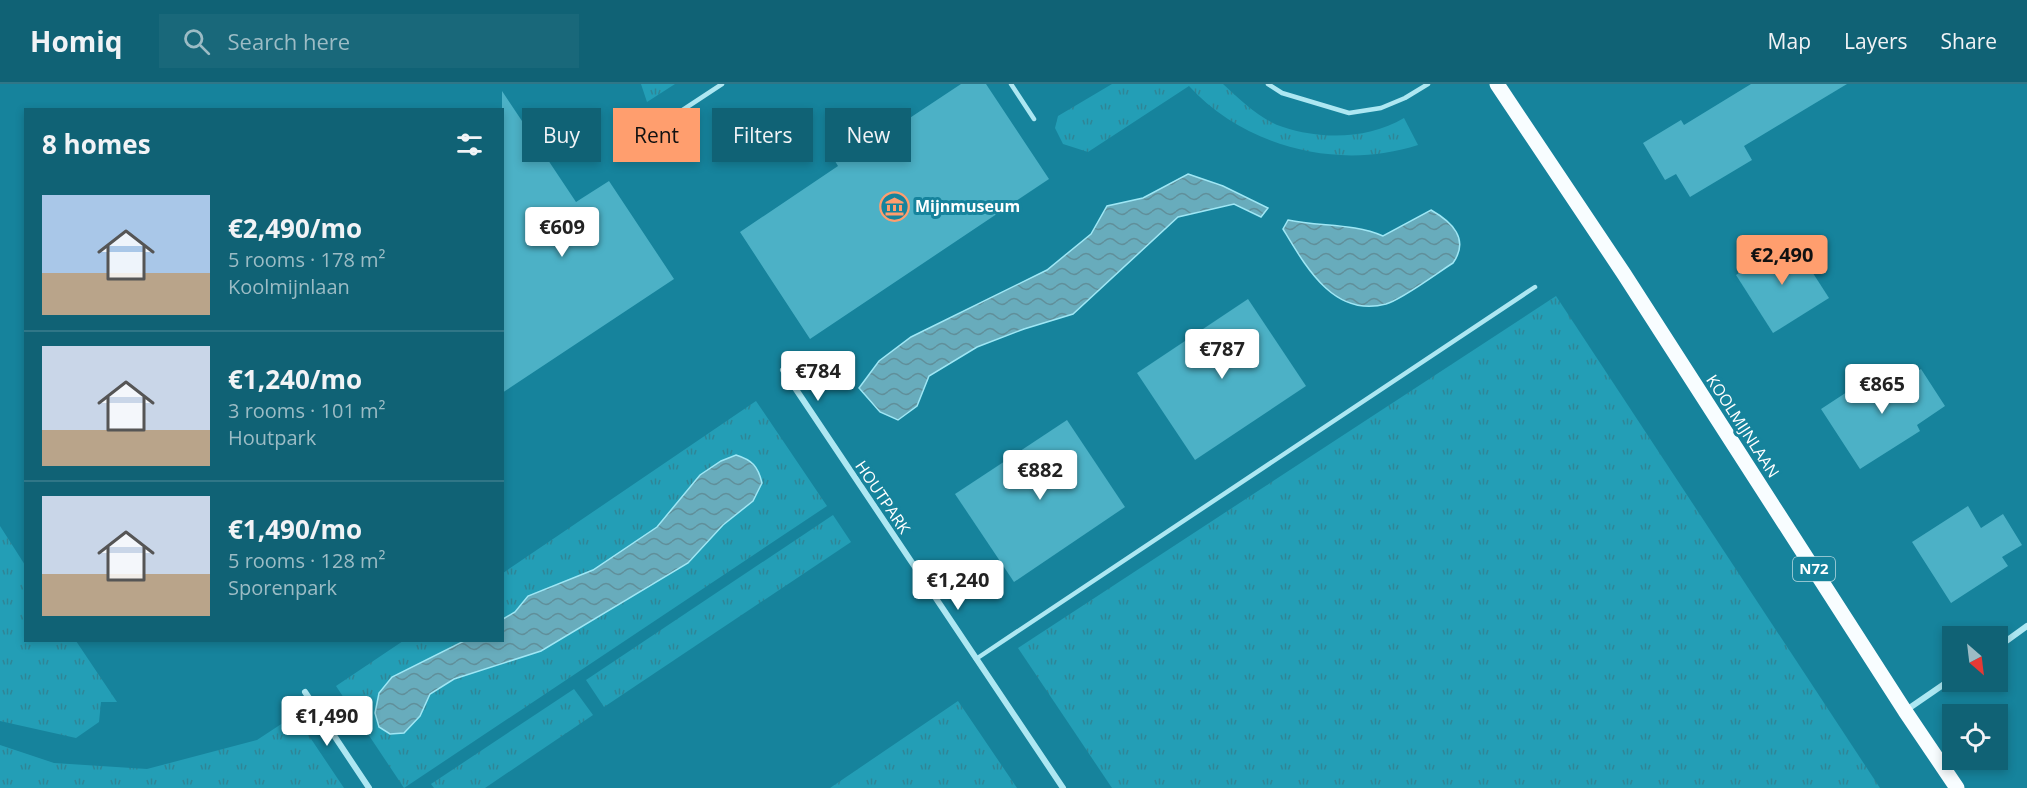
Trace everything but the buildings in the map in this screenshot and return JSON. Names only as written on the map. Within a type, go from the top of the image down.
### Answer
[{"type":"main road","name":"KOOLMIJNLAAN","points":[[1497,84],[1636,293],[1957,788]]},
{"type":"street","name":"HOUTPARK","points":[[783,370],[1063,788]]},
{"type":"street","points":[[2008,639],[2027,626]]},
{"type":"street","points":[[1905,711],[1942,686]]},
{"type":"street","points":[[305,692],[369,788]]},
{"type":"lane","points":[[685,108],[722,84]]},
{"type":"lane","points":[[1011,84],[1034,119]]},
{"type":"lane","points":[[1268,84],[1282,93],[1349,113],[1381,108],[1406,98],[1428,84]]},
{"type":"lane","points":[[976,659],[1535,287]]},
{"type":"green space","points":[[641,84],[675,84],[647,102]]},
{"type":"green space","points":[[1112,84],[1223,84],[1267,120],[1283,127],[1313,134],[1361,134],[1404,118],[1418,145],[1387,152],[1356,155],[1325,154],[1295,148],[1237,125],[1189,86],[1088,152],[1063,144],[1055,128],[1058,116]]},
{"type":"green space","points":[[1556,296],[1880,788],[1112,788],[1018,648]]},
{"type":"green space","points":[[756,401],[827,506],[404,788],[336,686],[402,642],[504,642],[504,572]]},
{"type":"green space","points":[[833,515],[851,542],[604,707],[586,680]]},
{"type":"green space","points":[[0,526],[24,563],[24,642],[77,642],[117,702],[101,702],[99,722],[76,738],[0,721]]},
{"type":"green space","points":[[574,689],[593,715],[485,788],[434,788],[431,784]]},
{"type":"green space","points":[[958,701],[1017,788],[830,788]]},
{"type":"green space","points":[[295,715],[344,788],[0,788],[0,745],[54,763],[147,769],[257,740]]},
{"type":"water","points":[[1188,174],[1223,186],[1268,208],[1261,217],[1234,204],[1178,217],[1073,314],[977,347],[929,376],[917,406],[898,420],[880,412],[859,388],[879,361],[911,337],[1047,270],[1091,234],[1107,206],[1143,198]]},
{"type":"water","points":[[1431,210],[1446,220],[1456,232],[1460,246],[1458,254],[1453,263],[1386,304],[1368,306],[1351,304],[1337,296],[1312,273],[1283,229],[1288,220],[1360,229],[1383,236]]},
{"type":"water","points":[[736,455],[746,459],[754,464],[762,483],[753,501],[723,525],[688,563],[541,651],[454,679],[430,694],[420,716],[404,733],[390,734],[379,727],[375,713],[379,693],[392,677],[462,642],[504,642],[504,618],[515,612],[528,596],[593,570],[657,527],[700,475],[721,461]]},
{"type":"place","name":"Mijnmuseum","points":[[894,206]]}]
